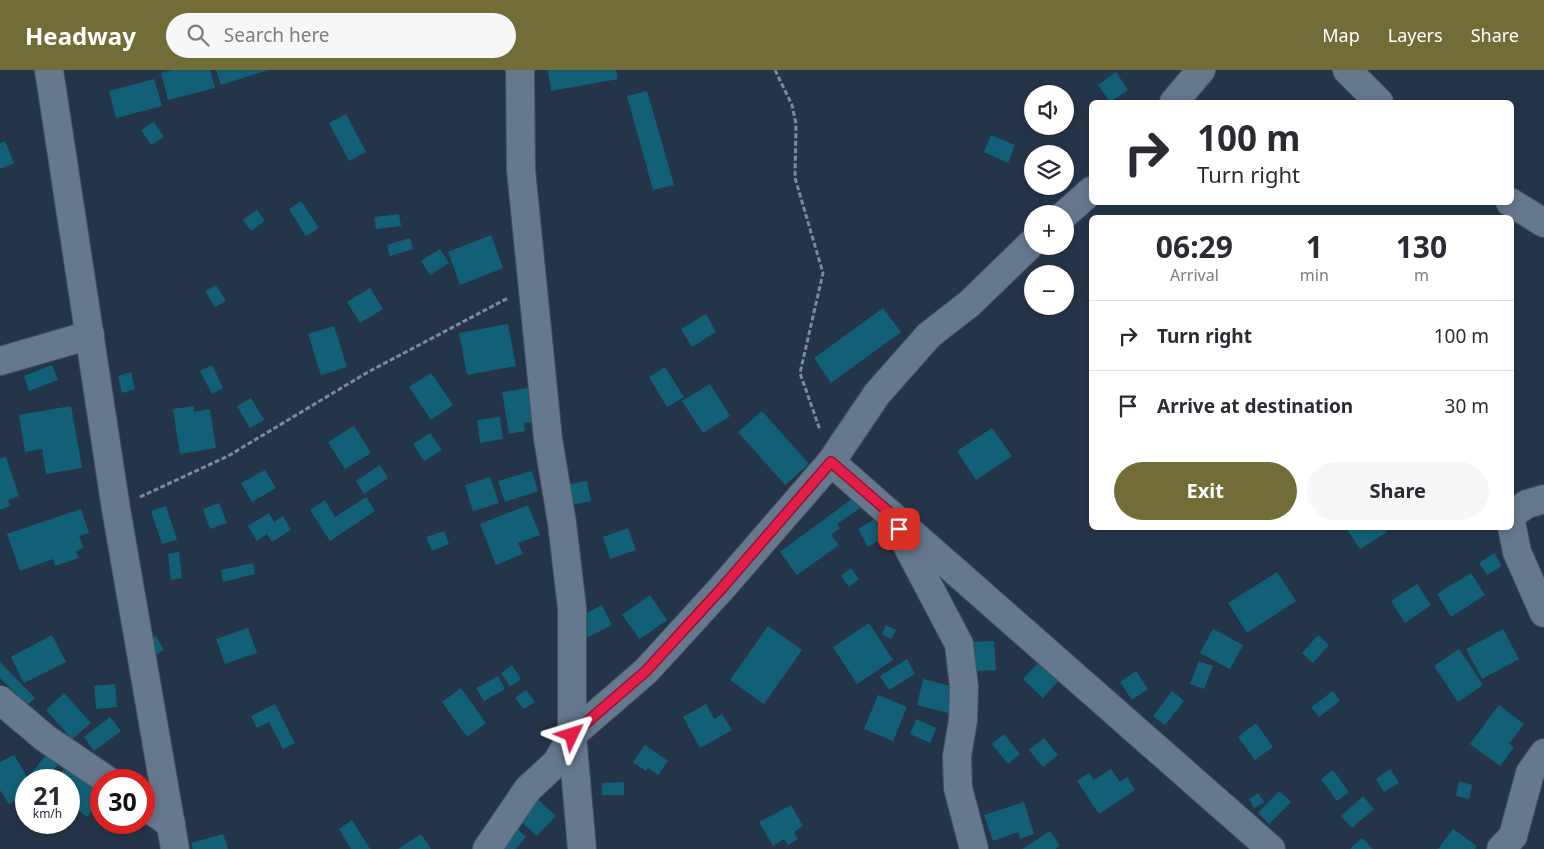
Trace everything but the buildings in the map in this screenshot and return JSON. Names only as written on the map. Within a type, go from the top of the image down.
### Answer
[{"type":"street","points":[[49,70],[116,508],[173,836]]},
{"type":"street","points":[[520,70],[521,170],[548,439],[572,608],[572,735],[582,849]]},
{"type":"street","points":[[1176,100],[1201,70]]},
{"type":"street","points":[[1347,70],[1377,100]]},
{"type":"street","points":[[1074,206],[1089,192]]},
{"type":"street","points":[[1514,204],[1544,223]]},
{"type":"street","points":[[487,849],[528,789],[557,762],[572,735],[646,671],[721,589],[831,462],[877,394],[929,335],[969,304],[1024,252]]},
{"type":"street","points":[[0,361],[90,335]]},
{"type":"street","points":[[831,462],[1271,849]]},
{"type":"street","points":[[1514,513],[1527,504],[1544,499]]},
{"type":"street","points":[[890,513],[959,644],[964,686],[963,720],[956,756],[958,788],[974,849]]},
{"type":"street","points":[[1513,530],[1517,552],[1544,613]]},
{"type":"street","points":[[0,700],[45,738],[91,769]]},
{"type":"street","points":[[1501,849],[1513,836],[1530,772],[1544,753]]},
{"type":"street","points":[[155,817],[173,836]]},
{"type":"path","points":[[775,70],[792,106],[796,124],[795,178],[823,273],[800,373],[831,462]]},
{"type":"path","points":[[116,508],[228,456],[368,372],[533,284]]},
{"type":"route","points":[[572,735],[646,671],[721,589],[831,462],[890,513],[899,529]]}]
